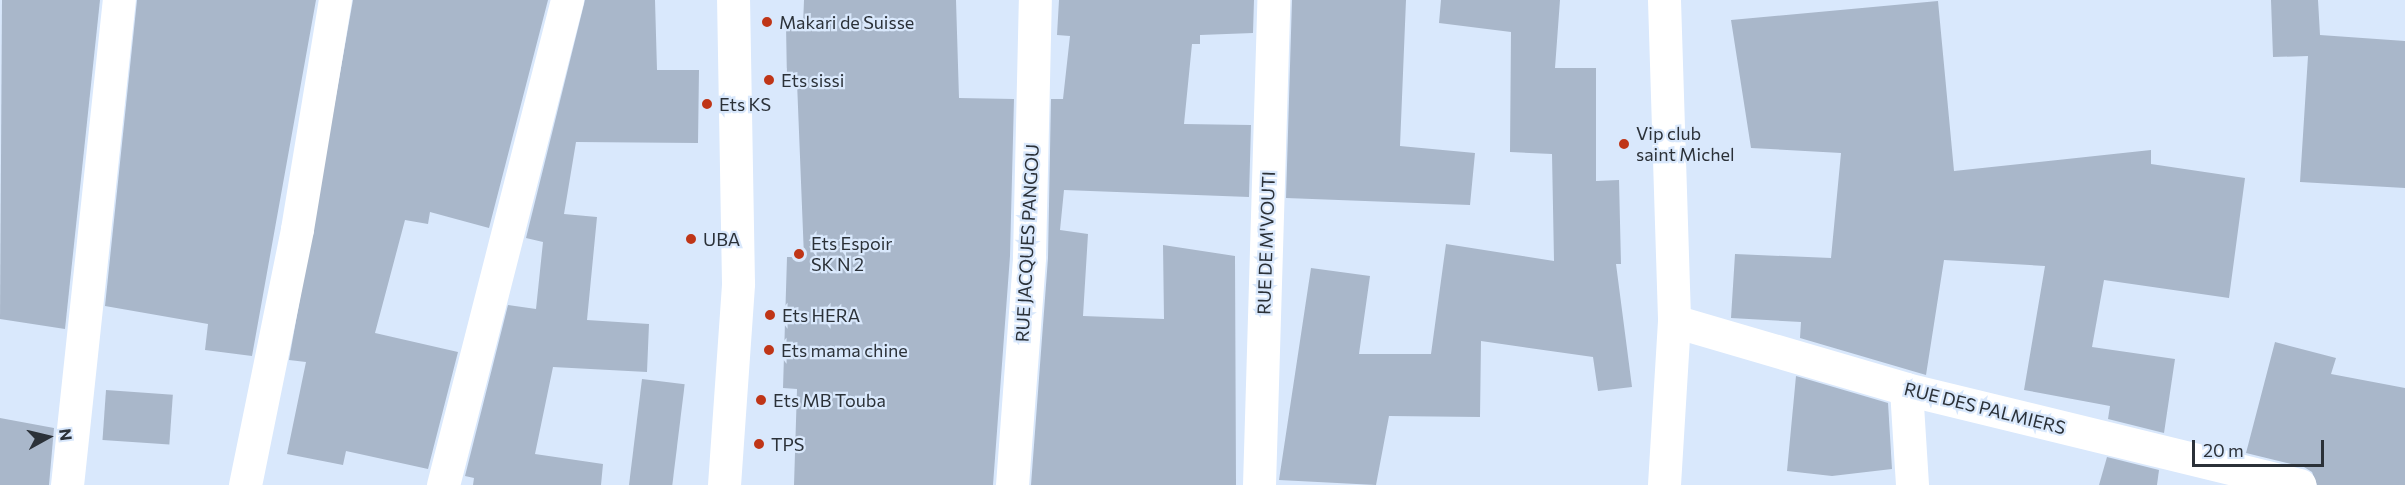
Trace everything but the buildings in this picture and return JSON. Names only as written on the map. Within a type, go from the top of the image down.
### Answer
[{"type":"street","points":[[67,485],[119,0]]},
{"type":"street","points":[[244,485],[297,229],[335,0]]},
{"type":"street","points":[[443,485],[567,0]]},
{"type":"street","points":[[724,485],[738,283],[733,0]]},
{"type":"street","name":"RUE JACQUES PANGOU","points":[[1012,485],[1029,256],[1035,0]]},
{"type":"street","name":"RUE DE M'VOUTI","points":[[1259,485],[1273,0]]},
{"type":"street","points":[[1664,0],[1674,321],[1664,485]]},
{"type":"street","name":"RUE DES PALMIERS","points":[[1674,321],[1905,389],[2299,485]]},
{"type":"street","points":[[1905,389],[1912,485]]},
{"type":"place","name":"Makari de Suisse","points":[[767,22]]},
{"type":"place","name":"Ets sissi","points":[[769,80]]},
{"type":"place","name":"Ets KS","points":[[707,104]]},
{"type":"place","name":"Vip club saint Michel","points":[[1624,144]]},
{"type":"place","name":"UBA","points":[[691,239]]},
{"type":"place","name":"Ets Espoir SK N 2","points":[[799,254]]},
{"type":"place","name":"Ets HERA","points":[[770,315]]},
{"type":"place","name":"Ets mama chine","points":[[769,350]]},
{"type":"place","name":"Ets MB Touba","points":[[761,400]]},
{"type":"place","name":"TPS","points":[[759,444]]}]
